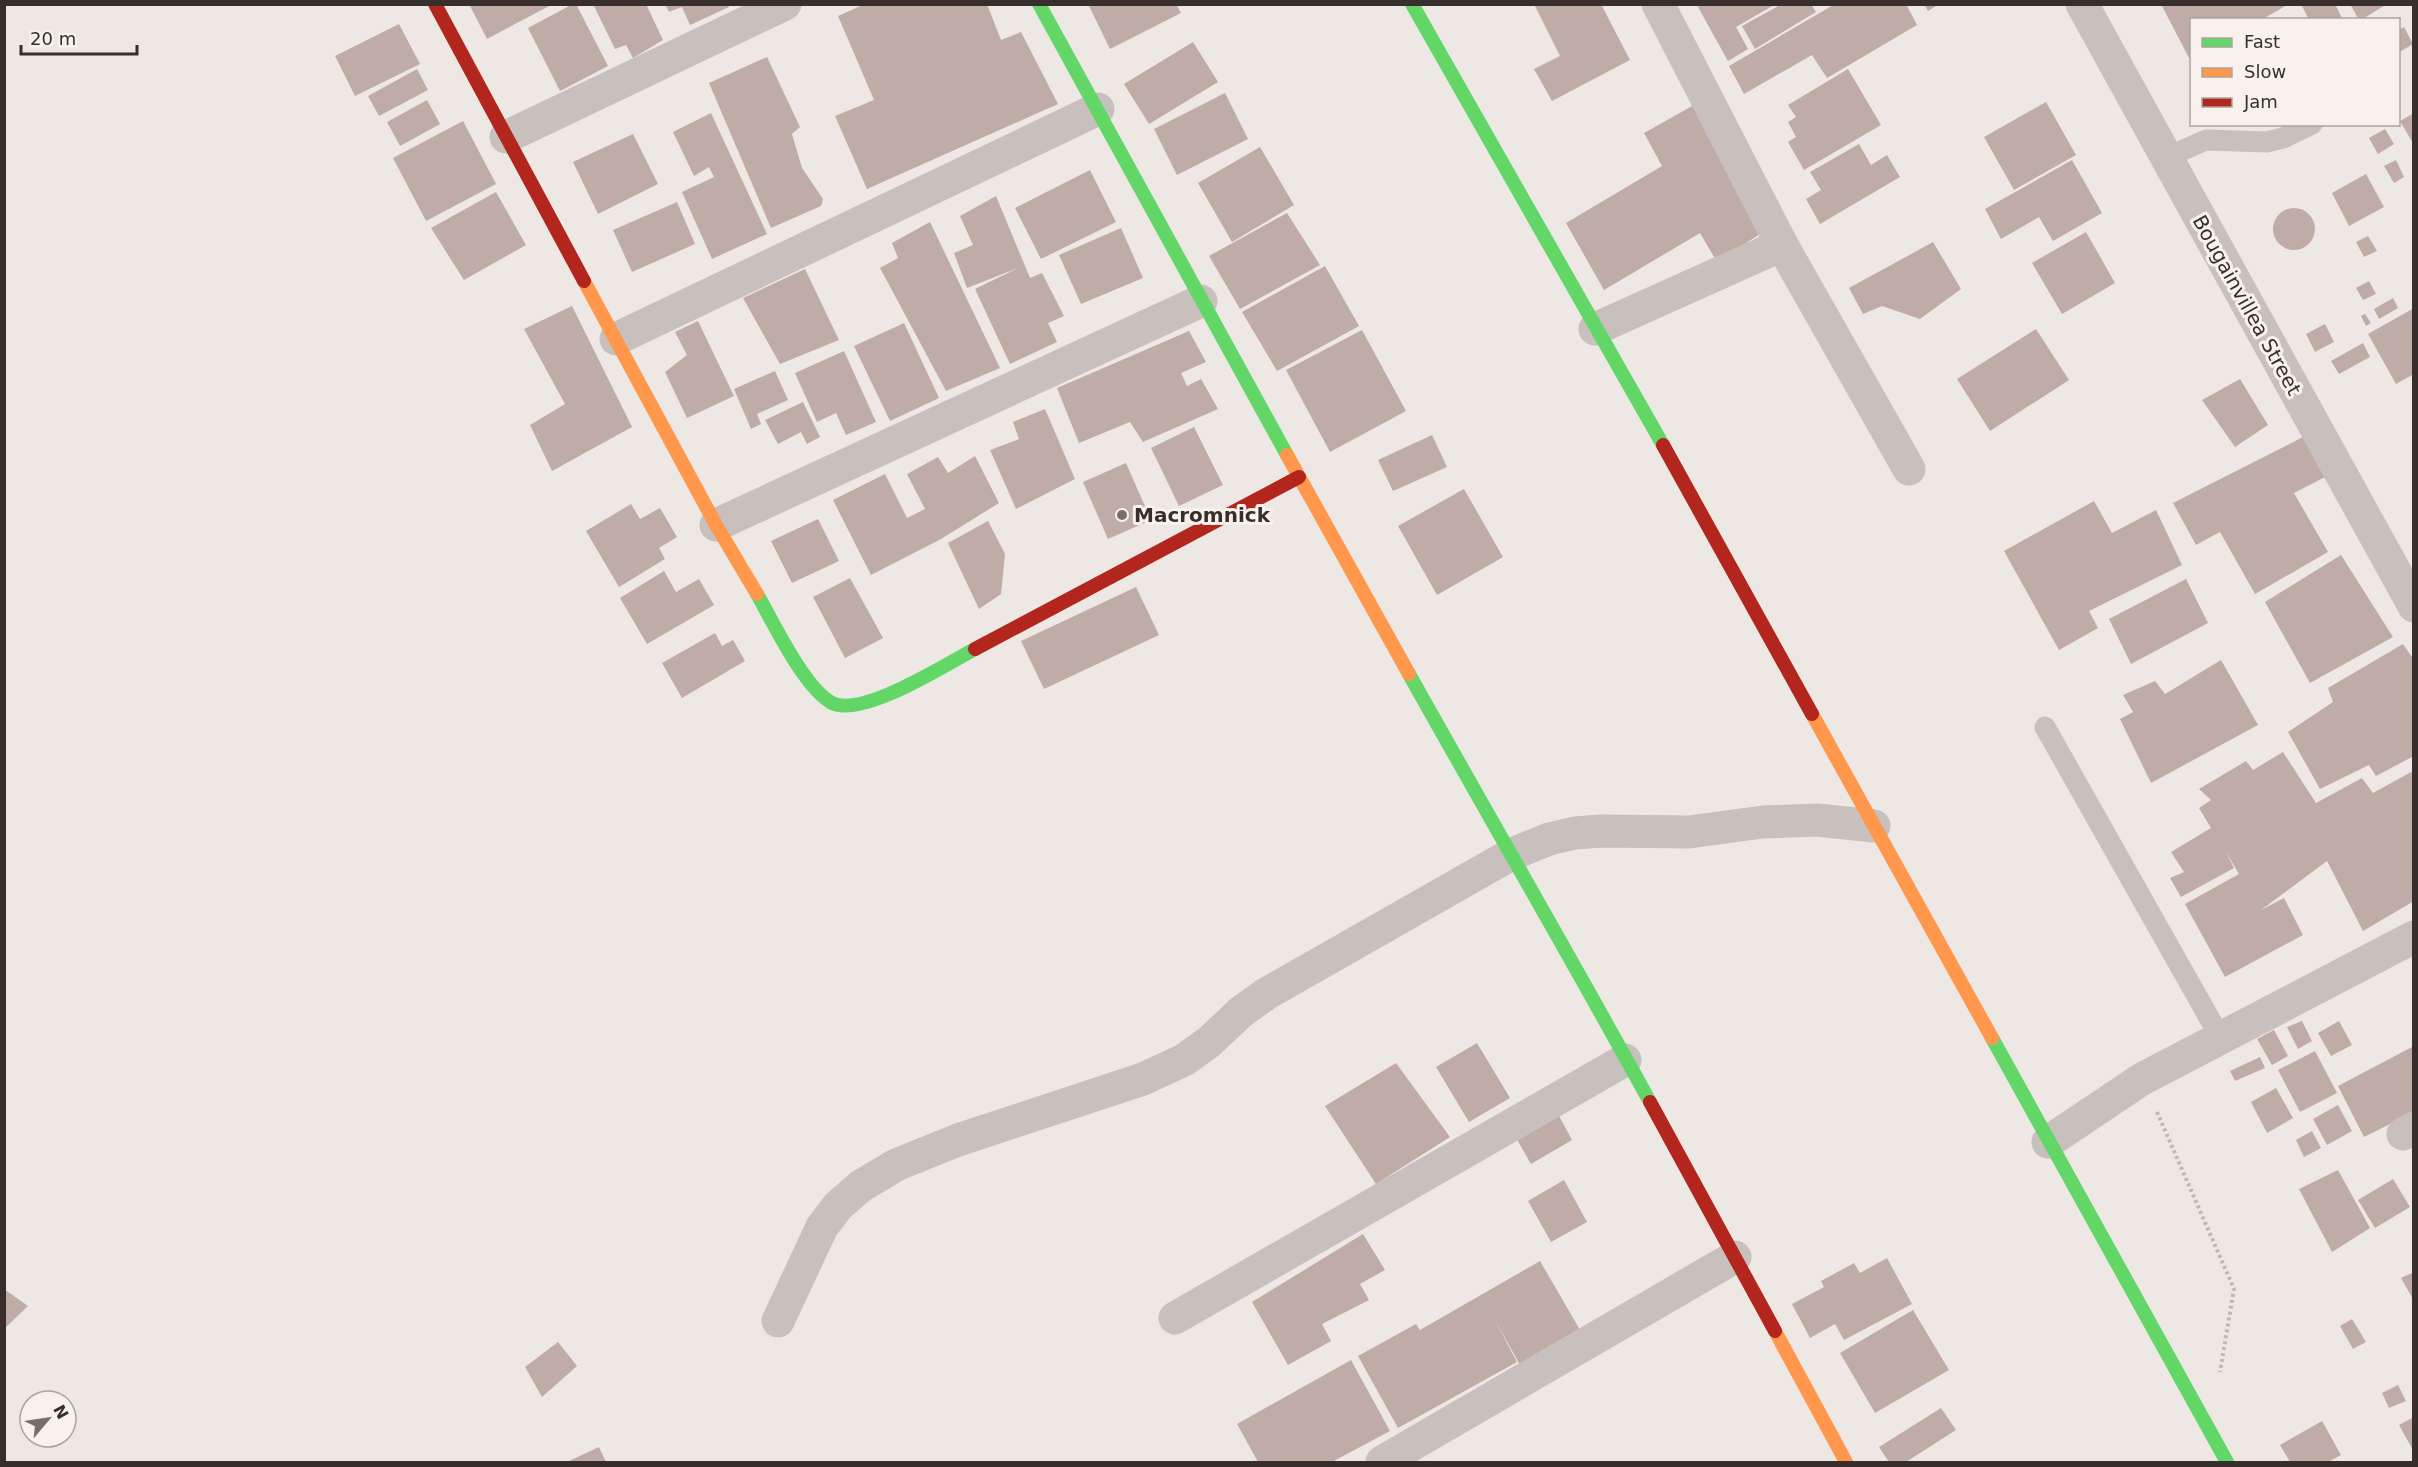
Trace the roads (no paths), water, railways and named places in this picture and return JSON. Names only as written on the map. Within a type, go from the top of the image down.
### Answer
[{"type":"street","points":[[435,4],[716,525],[805,676],[818,693],[831,703],[842,707],[855,707],[882,698],[1299,477]]},
{"type":"street","points":[[506,137],[785,4]]},
{"type":"street","points":[[1039,4],[1299,477],[1510,855],[1573,961],[1846,1462]]},
{"type":"street","points":[[1412,4],[1693,498],[2227,1462]]},
{"type":"street","points":[[1658,4],[1782,245],[1909,469]]},
{"type":"street","name":"Bougainvillea Street","points":[[2082,4],[2414,606]]},
{"type":"street","points":[[616,339],[1098,109]]},
{"type":"street","points":[[1595,328],[1782,245]]},
{"type":"street","points":[[716,525],[1201,301]]},
{"type":"street","points":[[778,1321],[822,1227],[838,1206],[861,1186],[896,1165],[948,1144],[1143,1079],[1184,1060],[1266,994],[1510,855],[1549,839],[1575,833],[1689,832],[1762,822],[1817,820],[1874,826]]},
{"type":"street","points":[[2048,1142],[2142,1079],[2414,937]]},
{"type":"street","points":[[1175,1318],[1625,1060]]},
{"type":"street","points":[[1382,1462],[1736,1257]]},
{"type":"lane","points":[[2165,158],[2206,140],[2267,142],[2283,138],[2308,126]]},
{"type":"lane","points":[[2044,727],[2220,1037]]},
{"type":"place","name":"Macromnick","points":[[1122,515]]}]
